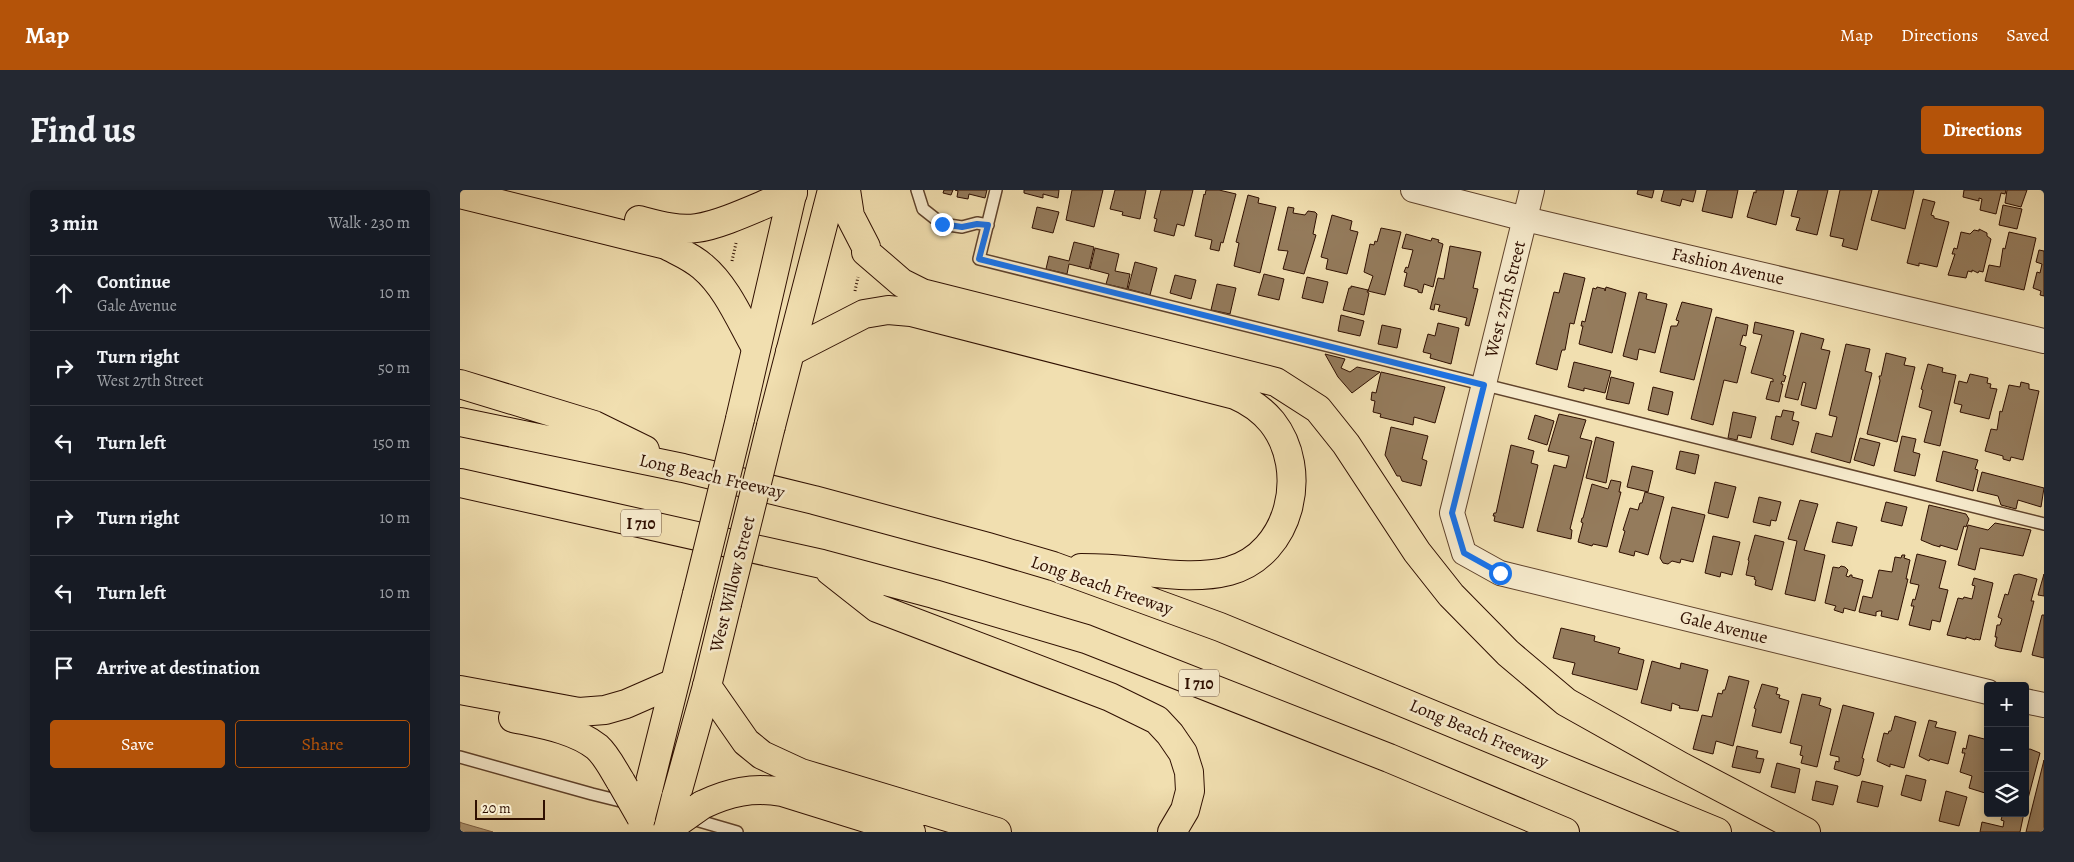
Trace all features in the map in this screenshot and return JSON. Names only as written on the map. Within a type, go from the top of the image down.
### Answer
[{"type":"main road","points":[[518,190],[668,228],[697,228],[724,221],[793,191]]},
{"type":"main road","name":"West Willow Street","points":[[667,830],[707,686],[832,190]]},
{"type":"main road","points":[[846,190],[850,216],[866,247],[866,252],[902,283],[922,293],[1276,382],[1318,409],[1346,444],[1417,552],[1446,588],[1515,659],[1566,702],[1682,768],[1806,832]]},
{"type":"main road","name":"West Willow Street","points":[[639,824],[740,419],[793,191]]},
{"type":"main road","points":[[460,194],[666,245],[690,257],[705,268],[724,292],[756,348]]},
{"type":"main road","points":[[790,352],[864,314],[888,310],[911,312],[1235,395],[1246,400],[1265,414],[1282,439],[1290,458],[1292,474],[1288,509],[1274,538],[1257,558],[1220,573],[1192,575],[1053,566]]},
{"type":"main road","points":[[460,384],[594,425],[683,468]]},
{"type":"main road","name":"Long Beach Freeway","points":[[460,422],[683,468],[823,502],[988,546],[1053,566],[1220,627],[1717,832]]},
{"type":"main road","name":"I 710","points":[[460,483],[822,564],[1086,638],[1389,758],[1565,832]]},
{"type":"main road","points":[[822,564],[877,608],[1084,687],[1157,720],[1170,734],[1183,754],[1189,772],[1190,791],[1185,810],[1172,832]]},
{"type":"main road","points":[[460,690],[578,712],[612,708],[674,684]]},
{"type":"main road","points":[[707,686],[746,742],[762,755],[801,773],[997,832]]},
{"type":"main road","points":[[460,708],[545,724],[574,734],[596,747],[621,782],[639,824]]},
{"type":"main road","points":[[667,830],[702,805],[734,792],[766,790],[782,792],[911,832]]},
{"type":"street","name":"Fashion Avenue","points":[[1413,190],[1525,219],[2044,341]]},
{"type":"street","name":"West 27th Street","points":[[1464,553],[1452,513],[1532,190]]},
{"type":"street","name":"Gale Avenue","points":[[1464,553],[1500,573],[1984,691]]},
{"type":"street","points":[[2029,702],[2044,705]]},
{"type":"lane","points":[[917,190],[923,209],[942,224],[962,227],[977,224],[988,225]]},
{"type":"lane","points":[[996,190],[979,259],[2044,524]]},
{"type":"lane","points":[[460,757],[737,832]]},
{"type":"path","points":[[730,269],[738,236]]},
{"type":"path","points":[[855,292],[859,276]]},
{"type":"shaded area","points":[[460,822],[462,823],[493,832],[460,832]]},
{"type":"building","points":[[944,190],[953,190],[951,195],[943,193]]},
{"type":"building","points":[[955,190],[987,190],[985,198],[969,194],[968,199],[957,197],[958,191]]},
{"type":"building","points":[[1024,190],[1059,190],[1058,198],[1043,194],[1043,198],[1024,193]]},
{"type":"building","points":[[1072,190],[1103,190],[1094,227],[1066,220]]},
{"type":"building","points":[[1115,190],[1146,190],[1140,219],[1122,215],[1123,212],[1110,209]]},
{"type":"building","points":[[1161,190],[1193,190],[1184,226],[1177,224],[1174,236],[1154,231],[1157,219],[1154,218]]},
{"type":"building","points":[[1206,190],[1219,190],[1236,194],[1223,243],[1221,242],[1219,251],[1210,249],[1212,240],[1195,236]]},
{"type":"building","points":[[1638,190],[1654,190],[1652,198],[1637,194]]},
{"type":"building","points":[[1664,190],[1696,190],[1693,202],[1682,199],[1680,206],[1661,201]]},
{"type":"building","points":[[1707,190],[1738,190],[1732,218],[1702,211]]},
{"type":"building","points":[[1756,190],[1784,190],[1776,225],[1747,217]]},
{"type":"building","points":[[1798,190],[1828,190],[1817,235],[1796,230],[1800,218],[1791,216]]},
{"type":"building","points":[[1840,190],[1872,190],[1857,250],[1842,246],[1844,239],[1830,236]]},
{"type":"building","points":[[1879,190],[1914,190],[1905,229],[1871,220]]},
{"type":"building","points":[[1964,190],[2006,190],[2005,194],[2001,193],[1996,214],[1980,210],[1982,199],[1979,198],[1979,201],[1963,197]]},
{"type":"building","points":[[2007,190],[2027,190],[2021,207],[2005,203]]},
{"type":"building","points":[[1248,195],[1259,198],[1258,203],[1276,207],[1260,273],[1234,266],[1239,243],[1236,242]]},
{"type":"building","points":[[1923,199],[1935,202],[1931,215],[1934,218],[1949,222],[1937,267],[1919,263],[1919,266],[1907,263]]},
{"type":"building","points":[[2003,205],[2022,209],[2017,229],[1999,225]]},
{"type":"building","points":[[1037,207],[1059,212],[1053,233],[1032,228]]},
{"type":"building","points":[[1288,207],[1294,208],[1293,213],[1305,215],[1308,211],[1317,214],[1313,234],[1316,235],[1304,274],[1283,269],[1288,251],[1278,250]]},
{"type":"building","points":[[1332,215],[1352,221],[1350,230],[1358,232],[1347,274],[1326,269],[1328,259],[1321,257]]},
{"type":"building","points":[[1381,228],[1401,232],[1385,295],[1368,291],[1373,276],[1364,272],[1370,244],[1374,245],[1375,241],[1377,242]]},
{"type":"building","points":[[1979,229],[1987,233],[1987,236],[1991,239],[1983,272],[1968,271],[1966,278],[1948,275],[1955,254],[1952,254],[1954,248],[1957,249],[1961,232],[1970,234],[1974,230],[1979,231]]},
{"type":"building","points":[[2009,232],[2036,238],[2024,290],[1985,281],[1989,265],[2000,267],[2003,248],[2005,249]]},
{"type":"building","points":[[1406,234],[1431,241],[1432,238],[1439,240],[1438,242],[1443,244],[1433,287],[1424,284],[1422,293],[1404,286],[1407,273],[1404,272],[1406,267],[1408,268],[1413,250],[1402,248]]},
{"type":"building","points":[[1074,242],[1094,247],[1089,269],[1069,264],[1067,274],[1046,269],[1049,256],[1069,261]]},
{"type":"building","points":[[1450,246],[1481,252],[1473,288],[1478,289],[1469,326],[1465,325],[1467,318],[1438,311],[1440,305],[1435,304],[1434,310],[1430,309],[1438,278],[1444,279]]},
{"type":"building","points":[[1095,248],[1119,254],[1115,271],[1130,274],[1127,289],[1106,284],[1109,274],[1090,269]]},
{"type":"building","points":[[2039,250],[2044,251],[2044,296],[2040,295],[2041,291],[2033,288],[2037,272],[2040,273],[2042,264],[2036,262]]},
{"type":"building","points":[[1135,262],[1157,268],[1150,295],[1128,289]]},
{"type":"building","points":[[1564,273],[1585,278],[1574,324],[1570,323],[1565,350],[1562,350],[1557,370],[1536,364],[1554,292],[1559,293]]},
{"type":"building","points":[[1264,274],[1284,279],[1279,300],[1258,295]]},
{"type":"building","points":[[1175,275],[1196,280],[1191,299],[1170,293]]},
{"type":"building","points":[[1307,277],[1328,282],[1323,303],[1302,298]]},
{"type":"building","points":[[1217,284],[1236,288],[1230,314],[1211,310]]},
{"type":"building","points":[[1351,286],[1368,290],[1364,315],[1343,310]]},
{"type":"building","points":[[1597,287],[1605,289],[1605,291],[1606,287],[1626,293],[1612,353],[1579,344],[1583,326],[1581,326],[1582,321],[1585,322],[1593,288],[1596,289]]},
{"type":"building","points":[[1639,292],[1647,294],[1646,299],[1667,304],[1655,353],[1639,349],[1637,360],[1623,356]]},
{"type":"building","points":[[1682,302],[1712,309],[1694,380],[1660,372],[1671,326],[1677,326],[1679,321],[1676,320]]},
{"type":"building","points":[[1341,315],[1364,321],[1360,336],[1338,331]]},
{"type":"building","points":[[1716,317],[1748,325],[1746,336],[1743,335],[1740,345],[1746,347],[1737,383],[1724,380],[1713,425],[1691,419]]},
{"type":"building","points":[[1755,322],[1794,331],[1783,375],[1786,376],[1781,384],[1783,384],[1779,402],[1766,399],[1773,379],[1751,373],[1762,335],[1753,333]]},
{"type":"building","points":[[1438,323],[1459,328],[1451,364],[1430,358],[1431,354],[1423,352],[1428,334],[1435,336]]},
{"type":"building","points":[[1382,325],[1401,329],[1397,348],[1378,344]]},
{"type":"building","points":[[1801,333],[1824,339],[1821,349],[1830,351],[1816,409],[1801,405],[1806,383],[1803,382],[1798,400],[1785,397]]},
{"type":"building","points":[[1846,344],[1870,349],[1865,371],[1872,373],[1850,463],[1811,452],[1816,433],[1832,437],[1837,417],[1829,415]]},
{"type":"building","points":[[1886,353],[1906,358],[1904,365],[1915,367],[1897,442],[1867,434],[1880,381],[1879,376],[1881,376]]},
{"type":"building","points":[[1325,354],[1345,359],[1341,368],[1350,372],[1357,367],[1380,372],[1352,393],[1338,377]]},
{"type":"building","points":[[1574,362],[1611,371],[1605,393],[1584,388],[1584,391],[1568,387]]},
{"type":"building","points":[[1928,364],[1943,368],[1942,372],[1956,375],[1940,446],[1924,442],[1932,411],[1919,407],[1923,390],[1921,389]]},
{"type":"building","points":[[1381,372],[1445,387],[1435,423],[1414,417],[1413,425],[1380,417],[1381,414],[1373,412],[1375,401],[1371,400],[1372,392],[1376,393]]},
{"type":"building","points":[[1970,374],[1988,378],[1987,383],[1991,384],[1990,388],[1997,389],[1989,419],[1960,412],[1962,405],[1954,403],[1959,381],[1967,383]]},
{"type":"building","points":[[1611,377],[1634,383],[1629,404],[1606,399]]},
{"type":"building","points":[[2021,382],[2029,384],[2029,389],[2039,391],[2023,460],[2011,457],[2010,461],[2003,459],[2003,456],[1985,451],[1991,429],[1997,430],[2000,411],[2002,412],[2009,385],[2020,387]]},
{"type":"building","points":[[1653,387],[1673,392],[1668,415],[1648,410]]},
{"type":"building","points":[[1783,410],[1794,412],[1792,420],[1799,422],[1793,445],[1771,439],[1776,416],[1781,417]]},
{"type":"building","points":[[1733,412],[1756,417],[1751,438],[1738,435],[1737,440],[1728,438]]},
{"type":"building","points":[[1559,414],[1586,420],[1580,438],[1592,441],[1570,529],[1572,530],[1571,539],[1537,531],[1554,465],[1566,468],[1569,456],[1548,451]]},
{"type":"building","points":[[1535,415],[1554,421],[1547,445],[1528,439]]},
{"type":"building","points":[[1391,427],[1428,436],[1422,459],[1427,461],[1421,486],[1402,481],[1385,455]]},
{"type":"building","points":[[1902,436],[1916,439],[1913,452],[1920,454],[1915,476],[1894,471]]},
{"type":"building","points":[[1596,437],[1614,442],[1606,483],[1586,478]]},
{"type":"building","points":[[1860,438],[1880,443],[1874,466],[1854,460]]},
{"type":"building","points":[[1511,445],[1534,451],[1531,463],[1538,465],[1523,528],[1494,521],[1495,516],[1493,516],[1496,513]]},
{"type":"building","points":[[1680,451],[1699,455],[1695,474],[1676,469]]},
{"type":"building","points":[[1943,451],[1978,460],[1975,469],[1978,470],[1973,491],[1936,481]]},
{"type":"building","points":[[1632,466],[1653,471],[1648,492],[1627,487]]},
{"type":"building","points":[[1982,472],[2044,488],[2041,507],[2018,500],[2016,509],[2001,505],[1998,496],[1977,491]]},
{"type":"building","points":[[1611,480],[1621,482],[1619,492],[1621,492],[1607,547],[1593,544],[1592,546],[1578,542],[1583,523],[1581,522],[1592,484],[1608,489]]},
{"type":"building","points":[[1715,482],[1736,487],[1728,518],[1708,513]]},
{"type":"building","points":[[1645,492],[1664,497],[1648,555],[1635,551],[1634,556],[1619,552],[1630,508],[1638,510]]},
{"type":"building","points":[[1759,497],[1781,502],[1776,521],[1771,520],[1770,526],[1753,522]]},
{"type":"building","points":[[1800,500],[1818,504],[1804,550],[1825,555],[1815,601],[1785,594],[1797,541],[1788,539]]},
{"type":"building","points":[[1886,502],[1907,507],[1902,526],[1881,521]]},
{"type":"building","points":[[1929,505],[1966,514],[1969,519],[1966,527],[1964,526],[1957,550],[1940,545],[1940,547],[1921,540]]},
{"type":"building","points":[[1672,507],[1705,515],[1693,562],[1681,559],[1680,563],[1672,561],[1668,564],[1663,563],[1660,558]]},
{"type":"building","points":[[1837,522],[1857,527],[1852,546],[1832,542]]},
{"type":"building","points":[[1995,523],[2031,530],[2023,556],[1980,548],[1975,570],[1958,565],[1968,525],[1988,530]]},
{"type":"building","points":[[1755,535],[1784,542],[1772,590],[1755,585],[1755,577],[1746,575]]},
{"type":"building","points":[[1713,536],[1740,542],[1732,575],[1721,572],[1720,577],[1705,573]]},
{"type":"building","points":[[1917,554],[1946,561],[1939,588],[1948,590],[1940,622],[1932,620],[1930,630],[1909,625],[1914,606],[1911,606],[1913,599],[1915,600],[1919,585],[1910,583]]},
{"type":"building","points":[[1902,555],[1905,555],[1904,558],[1910,560],[1906,579],[1908,579],[1898,620],[1881,616],[1882,611],[1876,612],[1876,616],[1859,612],[1863,596],[1872,598],[1879,570],[1892,572],[1895,557],[1901,558]]},
{"type":"building","points":[[1841,566],[1848,570],[1846,576],[1852,575],[1852,577],[1863,580],[1855,611],[1844,608],[1843,613],[1834,610],[1836,606],[1825,603],[1833,567],[1839,568]]},
{"type":"building","points":[[2019,574],[2037,579],[2031,601],[2034,601],[2021,652],[1995,646],[1997,625],[2000,625],[2002,619],[1998,617],[2005,594],[2008,595],[2014,575]]},
{"type":"building","points":[[2044,574],[2044,596],[2038,595]]},
{"type":"building","points":[[1974,578],[1993,583],[1980,640],[1947,635],[1958,598],[1972,599],[1975,586],[1972,585]]},
{"type":"building","points":[[2042,615],[2044,615],[2044,658],[2032,655]]},
{"type":"building","points":[[1561,628],[1595,636],[1594,641],[1620,648],[1618,653],[1644,660],[1637,690],[1572,674],[1575,663],[1553,658]]},
{"type":"building","points":[[1652,661],[1680,669],[1681,663],[1708,670],[1698,711],[1679,708],[1680,706],[1672,703],[1671,711],[1641,703]]},
{"type":"building","points":[[1729,676],[1749,681],[1733,746],[1716,741],[1713,754],[1693,749],[1702,715],[1712,717],[1718,693],[1722,694],[1723,690],[1725,690]]},
{"type":"building","points":[[1762,684],[1778,688],[1776,694],[1780,695],[1779,698],[1789,701],[1781,733],[1752,726],[1756,709],[1754,708]]},
{"type":"building","points":[[1802,694],[1821,698],[1819,705],[1831,709],[1817,767],[1801,763],[1803,756],[1800,755],[1802,746],[1790,743]]},
{"type":"building","points":[[1843,705],[1874,713],[1862,758],[1864,759],[1860,775],[1857,776],[1834,769],[1836,761],[1839,762],[1839,757],[1830,755]]},
{"type":"building","points":[[1895,716],[1916,722],[1904,768],[1890,764],[1890,767],[1877,761],[1884,733],[1888,734],[1891,731]]},
{"type":"building","points":[[1929,720],[1937,722],[1935,727],[1956,732],[1948,764],[1930,759],[1929,761],[1919,756]]},
{"type":"building","points":[[1969,735],[1984,739],[1984,793],[1969,788],[1972,776],[1960,772],[1965,753],[1962,753],[1963,748],[1966,749]]},
{"type":"building","points":[[1737,746],[1758,751],[1756,758],[1764,759],[1760,773],[1732,767]]},
{"type":"building","points":[[2029,749],[2040,753],[2029,795],[2029,772]]},
{"type":"building","points":[[2044,760],[2044,832],[2026,832]]},
{"type":"building","points":[[1777,763],[1800,769],[1795,793],[1771,787]]},
{"type":"building","points":[[1906,775],[1926,780],[1921,801],[1901,795]]},
{"type":"building","points":[[1816,781],[1838,786],[1833,805],[1812,800]]},
{"type":"building","points":[[1862,781],[1883,786],[1878,807],[1857,802]]},
{"type":"building","points":[[1946,791],[1967,797],[1959,826],[1939,821]]},
{"type":"building","points":[[2002,817],[2023,817],[2020,832],[1980,832],[1982,822],[2003,827],[2004,821],[2001,820]]},
{"type":"route","points":[[942,224],[962,227],[977,224],[988,225],[979,259],[1484,385],[1452,513],[1464,553],[1500,573]]}]
